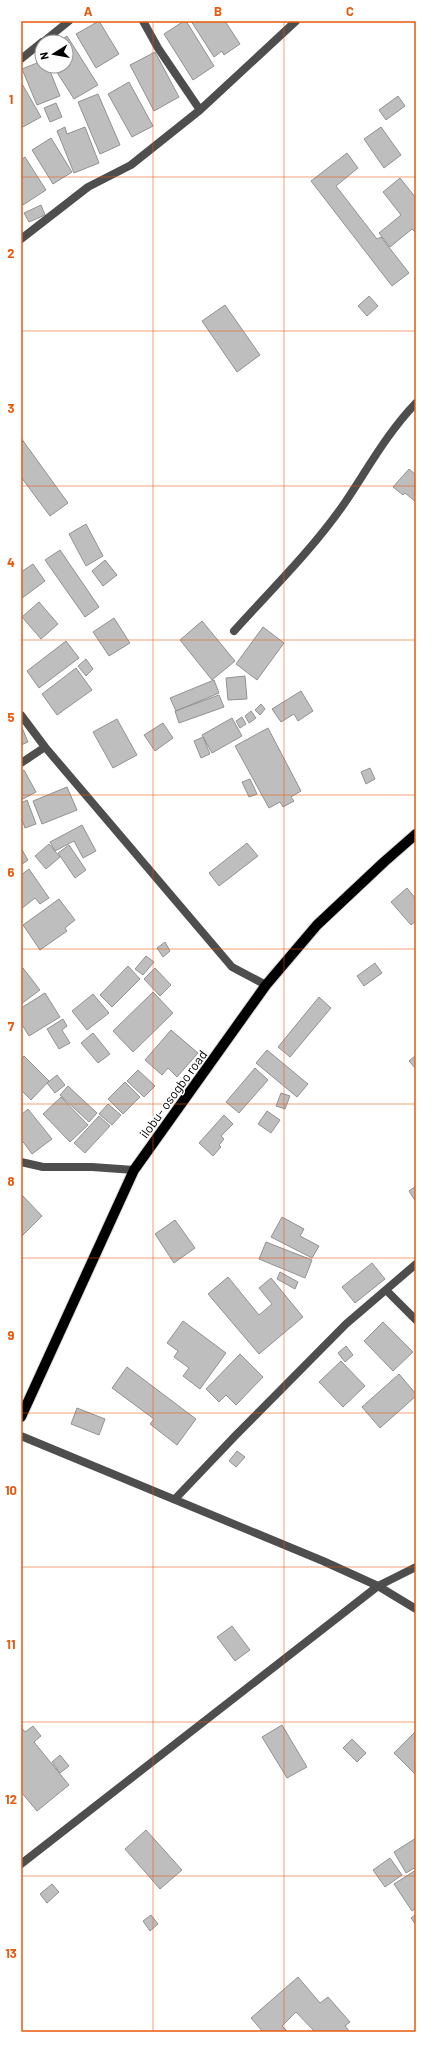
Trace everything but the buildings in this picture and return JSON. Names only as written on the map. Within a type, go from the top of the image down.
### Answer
[{"type":"main road","name":"ilobu- osogbo road","points":[[21,1417],[134,1170],[266,985],[317,925],[416,834]]},
{"type":"street","points":[[52,34],[69,21]]},
{"type":"street","points":[[143,21],[158,48],[200,110]]},
{"type":"street","points":[[21,238],[88,187],[131,165],[200,110],[296,21]]},
{"type":"street","points":[[21,59],[34,48]]},
{"type":"street","points":[[234,631],[320,534],[343,505],[377,452],[416,403]]},
{"type":"street","points":[[21,715],[46,747],[232,967],[266,985]]},
{"type":"street","points":[[21,763],[46,747]]},
{"type":"street","points":[[21,1162],[43,1167],[92,1167],[134,1170]]},
{"type":"street","points":[[175,1499],[346,1324],[416,1264]]},
{"type":"street","points":[[386,1290],[416,1320]]},
{"type":"street","points":[[21,1436],[175,1499],[378,1586],[416,1609]]},
{"type":"street","points":[[21,1864],[378,1586],[416,1568]]}]
